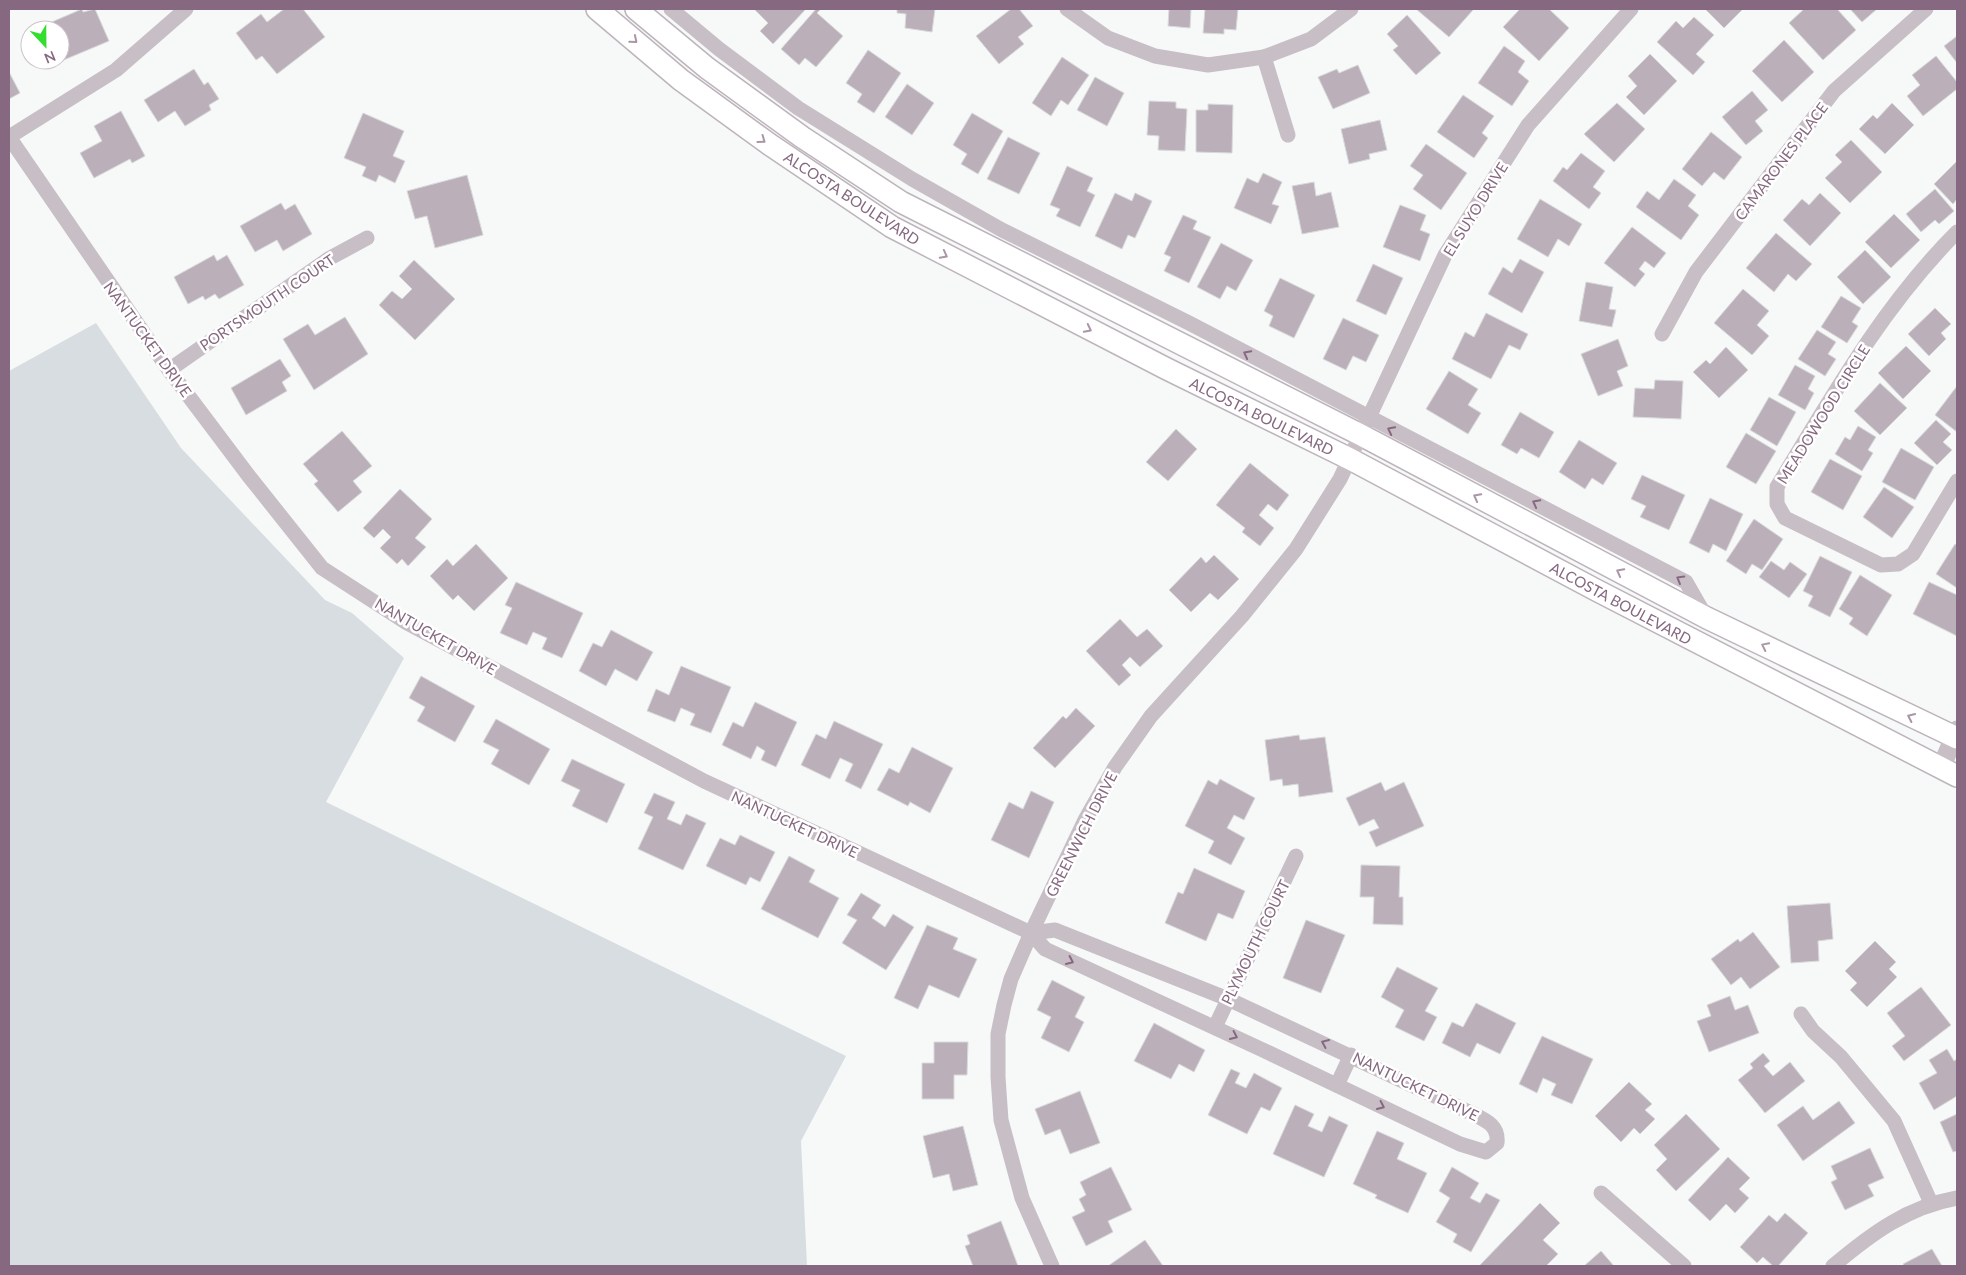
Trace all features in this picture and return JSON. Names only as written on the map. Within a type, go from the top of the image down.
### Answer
[{"type":"main road","name":"ALCOSTA BOULEVARD","points":[[597,9],[681,80],[769,144],[892,227],[1167,369],[1350,459],[1604,594],[1949,772]]},
{"type":"main road","name":"ALCOSTA BOULEVARD","points":[[636,9],[714,74],[802,137],[901,202],[1364,427],[1707,618],[1957,736]]},
{"type":"street","points":[[9,137],[116,70],[186,9]]},
{"type":"street","name":"ALCOSTA BOULEVARD","points":[[671,9],[719,50],[798,108],[912,179],[1002,230],[1189,323],[1364,427]]},
{"type":"street","points":[[1066,9],[1108,38],[1155,56],[1208,65],[1264,57],[1311,39],[1352,9]]},
{"type":"street","name":"EL SUYO DRIVE","points":[[1364,427],[1445,255],[1523,133],[1631,9]]},
{"type":"street","name":"CAMARONES PLACE","points":[[1662,334],[1696,272],[1834,91],[1926,9]]},
{"type":"street","points":[[1264,57],[1288,135]]},
{"type":"street","name":"NANTUCKET DRIVE","points":[[9,137],[169,370],[322,568],[407,623],[704,781],[1031,934],[1045,949],[1215,1027],[1473,1150],[1486,1152],[1497,1143],[1498,1134],[1495,1126],[1488,1122],[1351,1055],[1228,999],[1055,930],[1031,934]]},
{"type":"street","name":"MEADOWOOD CIRCLE","points":[[1957,232],[1932,256],[1852,364],[1777,487],[1777,504],[1785,518],[1882,565],[1898,564],[1913,554],[1957,482]]},
{"type":"street","name":"PORTSMOUTH COURT","points":[[169,370],[330,258],[367,238]]},
{"type":"street","name":"GREENWICH DRIVE","points":[[1052,1266],[1022,1198],[1001,1120],[998,1034],[1011,979],[1085,820],[1115,767],[1151,716],[1242,616],[1296,549],[1340,479],[1364,427]]},
{"type":"street","points":[[1949,772],[1957,736]]},
{"type":"street","name":"PLYMOUTH COURT","points":[[1215,1027],[1296,856]]},
{"type":"street","points":[[1801,1014],[1813,1031],[1841,1057],[1894,1122],[1931,1202]]},
{"type":"street","points":[[1337,1085],[1351,1055]]},
{"type":"street","points":[[1601,1194],[1684,1266]]},
{"type":"street","points":[[1833,1266],[1873,1233],[1931,1202],[1957,1198]]},
{"type":"shaded area","points":[[96,323],[181,448],[325,600],[352,613],[404,658],[326,802],[846,1056],[801,1141],[807,1266],[9,1266],[9,371]]},
{"type":"building","points":[[82,9],[83,12],[95,9],[109,41],[70,57],[70,20],[56,20]]},
{"type":"building","points":[[284,9],[303,9],[325,37],[277,74],[262,56],[256,60],[236,33],[261,14],[267,22]]},
{"type":"building","points":[[756,9],[806,9],[773,44],[760,31],[768,23]]},
{"type":"building","points":[[816,9],[821,9],[817,13],[843,36],[816,67],[805,58],[799,65],[781,49]]},
{"type":"building","points":[[897,9],[935,9],[932,32],[905,28],[906,14],[897,13]]},
{"type":"building","points":[[1011,9],[1019,9],[1033,26],[1018,37],[1024,44],[999,64],[976,36]]},
{"type":"building","points":[[1169,9],[1191,9],[1190,28],[1168,26]]},
{"type":"building","points":[[1205,9],[1238,9],[1236,30],[1224,29],[1224,34],[1203,33]]},
{"type":"building","points":[[1416,9],[1472,9],[1473,10],[1449,37]]},
{"type":"building","points":[[1520,9],[1549,9],[1569,28],[1539,61],[1503,27]]},
{"type":"building","points":[[1705,9],[1743,9],[1724,28]]},
{"type":"building","points":[[1804,9],[1837,9],[1856,30],[1823,60],[1789,23]]},
{"type":"building","points":[[1850,9],[1877,9],[1862,22]]},
{"type":"building","points":[[1407,15],[1441,53],[1416,75],[1393,50],[1398,46],[1387,34]]},
{"type":"building","points":[[1694,17],[1714,35],[1696,54],[1705,62],[1693,75],[1657,42],[1676,21],[1683,28]]},
{"type":"building","points":[[1957,36],[1957,63],[1944,46]]},
{"type":"building","points":[[1784,40],[1814,72],[1782,102],[1752,71]]},
{"type":"building","points":[[1504,46],[1525,61],[1518,72],[1529,81],[1512,106],[1478,83]]},
{"type":"building","points":[[868,50],[901,73],[874,113],[857,102],[862,94],[846,83]]},
{"type":"building","points":[[1650,54],[1677,81],[1644,115],[1626,97],[1637,86],[1628,76]]},
{"type":"building","points":[[1936,56],[1957,82],[1957,89],[1923,116],[1907,96],[1920,85],[1912,75]]},
{"type":"building","points":[[1062,57],[1089,75],[1068,105],[1061,100],[1051,116],[1032,103]]},
{"type":"building","points":[[1358,65],[1370,93],[1333,109],[1318,77],[1337,69],[1339,73]]},
{"type":"building","points":[[194,69],[204,85],[208,82],[219,99],[209,105],[211,110],[185,126],[175,111],[158,122],[144,100]]},
{"type":"building","points":[[9,72],[20,93],[9,99]]},
{"type":"building","points":[[1095,77],[1124,93],[1107,126],[1077,110]]},
{"type":"building","points":[[907,84],[934,103],[912,135],[885,117]]},
{"type":"building","points":[[1752,91],[1768,110],[1755,121],[1763,131],[1746,145],[1722,117]]},
{"type":"building","points":[[1463,95],[1494,116],[1482,133],[1488,138],[1474,158],[1437,132]]},
{"type":"building","points":[[1149,101],[1176,102],[1176,108],[1187,109],[1185,151],[1158,150],[1159,136],[1147,135]]},
{"type":"building","points":[[1617,103],[1645,129],[1614,162],[1584,134]]},
{"type":"building","points":[[1892,103],[1914,125],[1885,154],[1859,129],[1873,115],[1877,119]]},
{"type":"building","points":[[1208,104],[1233,105],[1232,153],[1196,152],[1196,110],[1208,110]]},
{"type":"building","points":[[121,111],[145,156],[132,163],[130,159],[94,178],[80,153],[102,141],[94,126]]},
{"type":"building","points":[[363,113],[404,131],[393,156],[405,161],[395,183],[379,175],[376,182],[362,176],[366,167],[344,158]]},
{"type":"building","points":[[972,113],[1003,131],[978,174],[961,164],[967,154],[953,145]]},
{"type":"building","points":[[1380,120],[1387,150],[1369,154],[1370,159],[1349,164],[1341,129]]},
{"type":"building","points":[[1711,132],[1742,157],[1724,180],[1714,172],[1702,186],[1682,169]]},
{"type":"building","points":[[1008,137],[1040,153],[1019,194],[987,179]]},
{"type":"building","points":[[1851,140],[1882,172],[1850,203],[1825,178],[1842,162],[1835,155]]},
{"type":"building","points":[[1426,144],[1467,173],[1441,210],[1413,189],[1423,175],[1410,166]]},
{"type":"building","points":[[1581,153],[1605,171],[1593,187],[1601,193],[1589,209],[1553,181],[1563,167],[1567,170]]},
{"type":"building","points":[[1957,161],[1957,199],[1953,204],[1934,184]]},
{"type":"building","points":[[1067,166],[1093,178],[1087,191],[1095,195],[1080,227],[1056,216],[1060,209],[1050,205]]},
{"type":"building","points":[[1263,173],[1282,182],[1272,204],[1279,206],[1271,224],[1234,208],[1247,178],[1258,183]]},
{"type":"building","points":[[467,175],[483,235],[435,248],[427,216],[415,219],[407,191]]},
{"type":"building","points":[[1674,179],[1696,195],[1688,206],[1699,215],[1681,240],[1636,207],[1647,191],[1659,200]]},
{"type":"building","points":[[1314,182],[1316,196],[1331,192],[1339,227],[1302,234],[1292,186]]},
{"type":"building","points":[[1935,189],[1954,211],[1939,224],[1935,220],[1921,232],[1906,214]]},
{"type":"building","points":[[1115,193],[1132,201],[1135,193],[1152,201],[1135,238],[1128,235],[1122,249],[1095,236]]},
{"type":"building","points":[[1820,193],[1841,213],[1810,246],[1783,220],[1802,199],[1809,205]]},
{"type":"building","points":[[1540,199],[1582,224],[1569,246],[1558,239],[1548,257],[1517,239]]},
{"type":"building","points":[[281,203],[285,210],[295,204],[312,234],[283,251],[277,240],[255,252],[240,226]]},
{"type":"building","points":[[1400,205],[1426,215],[1420,230],[1430,234],[1420,261],[1383,247]]},
{"type":"building","points":[[1894,214],[1920,240],[1891,268],[1865,242]]},
{"type":"building","points":[[1183,215],[1197,221],[1193,229],[1211,237],[1189,283],[1164,271],[1171,257],[1164,254]]},
{"type":"building","points":[[1632,227],[1666,253],[1654,268],[1645,261],[1639,269],[1645,274],[1635,287],[1604,263]]},
{"type":"building","points":[[1776,233],[1812,264],[1796,281],[1788,274],[1774,292],[1746,268]]},
{"type":"building","points":[[1221,243],[1253,260],[1236,291],[1227,286],[1220,299],[1197,287]]},
{"type":"building","points":[[1865,250],[1891,277],[1863,304],[1837,277]]},
{"type":"building","points":[[214,255],[217,261],[227,255],[244,285],[219,299],[215,294],[205,300],[203,296],[188,304],[174,277]]},
{"type":"building","points":[[1520,259],[1544,272],[1522,313],[1488,294],[1503,267],[1512,273]]},
{"type":"building","points":[[414,260],[455,299],[415,340],[379,305],[392,291],[402,299],[412,289],[399,276]]},
{"type":"building","points":[[1373,264],[1403,278],[1386,315],[1356,301]]},
{"type":"building","points":[[1280,278],[1315,295],[1294,338],[1269,326],[1273,316],[1264,311]]},
{"type":"building","points":[[1586,282],[1613,287],[1609,309],[1616,310],[1612,327],[1579,321]]},
{"type":"building","points":[[1743,289],[1769,311],[1757,325],[1769,336],[1752,355],[1714,323]]},
{"type":"building","points":[[1841,296],[1861,308],[1852,322],[1858,326],[1847,343],[1821,327]]},
{"type":"building","points":[[1935,308],[1951,324],[1941,333],[1946,339],[1929,356],[1908,334]]},
{"type":"building","points":[[1486,313],[1528,334],[1520,350],[1509,345],[1491,379],[1452,359],[1465,332],[1474,337]]},
{"type":"building","points":[[345,317],[368,354],[314,390],[283,339],[308,324],[315,335]]},
{"type":"building","points":[[1343,318],[1379,335],[1366,362],[1353,356],[1346,370],[1323,359]]},
{"type":"building","points":[[1817,330],[1836,342],[1828,354],[1836,359],[1825,376],[1798,359]]},
{"type":"building","points":[[1618,339],[1628,366],[1617,371],[1623,386],[1598,396],[1581,354]]},
{"type":"building","points":[[1906,346],[1931,371],[1903,399],[1878,373]]},
{"type":"building","points":[[1726,347],[1748,370],[1719,398],[1693,372],[1706,360],[1710,364]]},
{"type":"building","points":[[280,359],[291,376],[282,382],[287,391],[246,415],[231,388]]},
{"type":"building","points":[[1795,365],[1815,376],[1808,389],[1814,393],[1805,410],[1778,395]]},
{"type":"building","points":[[1449,371],[1478,389],[1468,405],[1481,413],[1468,434],[1426,409]]},
{"type":"building","points":[[1655,380],[1683,381],[1681,419],[1633,417],[1635,388],[1654,389]]},
{"type":"building","points":[[1880,383],[1907,408],[1880,435],[1854,411]]},
{"type":"building","points":[[1957,386],[1957,432],[1935,415]]},
{"type":"building","points":[[1769,397],[1796,412],[1777,446],[1750,430]]},
{"type":"building","points":[[1520,412],[1554,432],[1539,458],[1521,448],[1517,454],[1501,445]]},
{"type":"building","points":[[1936,420],[1951,434],[1943,442],[1952,450],[1937,465],[1914,443]]},
{"type":"building","points":[[1858,426],[1876,437],[1868,450],[1873,453],[1862,471],[1835,454],[1845,437],[1850,440]]},
{"type":"building","points":[[1176,429],[1197,449],[1168,481],[1146,462]]},
{"type":"building","points":[[342,431],[372,466],[353,481],[362,492],[338,512],[314,484],[318,481],[303,464]]},
{"type":"building","points":[[1746,433],[1776,451],[1756,484],[1726,467]]},
{"type":"building","points":[[1579,440],[1617,463],[1603,485],[1592,478],[1585,489],[1559,472]]},
{"type":"building","points":[[1901,448],[1934,467],[1915,500],[1882,482]]},
{"type":"building","points":[[1830,459],[1862,476],[1843,510],[1811,492]]},
{"type":"building","points":[[1250,463],[1289,495],[1277,511],[1268,504],[1259,515],[1274,528],[1260,546],[1242,532],[1245,528],[1216,505]]},
{"type":"building","points":[[1642,475],[1685,495],[1669,530],[1640,517],[1646,506],[1631,499]]},
{"type":"building","points":[[1884,487],[1914,507],[1892,538],[1863,517]]},
{"type":"building","points":[[400,489],[432,519],[415,538],[426,547],[408,566],[402,559],[397,564],[380,548],[391,537],[383,529],[374,538],[363,528]]},
{"type":"building","points":[[1710,498],[1743,514],[1726,551],[1713,544],[1709,553],[1689,543]]},
{"type":"building","points":[[1754,519],[1783,539],[1762,570],[1752,564],[1746,574],[1726,561]]},
{"type":"building","points":[[476,544],[508,578],[474,611],[458,595],[453,600],[430,576],[447,559],[453,566]]},
{"type":"building","points":[[1955,544],[1957,545],[1957,588],[1936,574]]},
{"type":"building","points":[[1214,555],[1239,579],[1218,600],[1210,593],[1191,612],[1169,590],[1201,557],[1206,563]]},
{"type":"building","points":[[1820,556],[1852,572],[1830,617],[1808,606],[1813,596],[1803,591]]},
{"type":"building","points":[[1771,561],[1784,570],[1790,562],[1807,574],[1789,598],[1759,577]]},
{"type":"building","points":[[1860,575],[1892,595],[1867,636],[1849,624],[1853,618],[1839,609]]},
{"type":"building","points":[[516,582],[583,613],[562,658],[542,649],[547,638],[533,632],[527,645],[500,633],[512,608],[505,605]]},
{"type":"building","points":[[1929,582],[1957,595],[1957,636],[1913,614]]},
{"type":"building","points":[[1120,619],[1137,637],[1147,629],[1163,646],[1140,667],[1130,657],[1122,665],[1131,675],[1119,686],[1086,651]]},
{"type":"building","points":[[611,630],[653,652],[637,681],[615,669],[606,686],[579,671],[593,643],[602,647]]},
{"type":"building","points":[[681,666],[731,687],[711,733],[690,725],[695,714],[681,708],[675,722],[647,711],[656,689],[669,695]]},
{"type":"building","points":[[421,676],[475,706],[455,742],[417,721],[425,707],[409,698]]},
{"type":"building","points":[[755,702],[797,722],[776,767],[761,760],[765,751],[757,746],[751,759],[722,745],[733,722],[743,727]]},
{"type":"building","points":[[1076,708],[1095,726],[1055,768],[1033,748],[1063,716],[1066,719]]},
{"type":"building","points":[[496,719],[550,749],[529,785],[491,764],[499,750],[483,742]]},
{"type":"building","points":[[834,721],[883,744],[861,789],[845,781],[853,764],[840,758],[830,779],[801,765],[816,734],[826,739]]},
{"type":"building","points":[[1299,735],[1300,740],[1325,737],[1333,792],[1299,797],[1298,784],[1283,786],[1282,779],[1270,781],[1265,740]]},
{"type":"building","points":[[912,747],[953,768],[930,813],[910,802],[908,806],[877,790],[889,768],[899,773]]},
{"type":"building","points":[[572,759],[625,784],[607,823],[572,806],[580,790],[561,781]]},
{"type":"building","points":[[1220,779],[1255,798],[1244,820],[1234,815],[1227,828],[1245,838],[1231,865],[1208,853],[1214,841],[1185,826],[1208,780],[1217,785]]},
{"type":"building","points":[[1381,782],[1385,791],[1404,782],[1424,826],[1376,847],[1369,832],[1379,828],[1374,819],[1359,826],[1346,798]]},
{"type":"building","points":[[1031,791],[1054,802],[1029,858],[991,840],[1009,802],[1023,809]]},
{"type":"building","points":[[654,793],[675,802],[667,819],[681,825],[686,814],[706,823],[683,870],[638,849],[653,817],[644,813]]},
{"type":"building","points":[[740,835],[775,852],[760,882],[750,877],[746,885],[706,866],[720,838],[735,845]]},
{"type":"building","points":[[789,856],[815,870],[809,882],[839,898],[818,938],[761,909]]},
{"type":"building","points":[[1361,865],[1400,866],[1399,897],[1403,897],[1403,925],[1373,924],[1374,897],[1360,897]]},
{"type":"building","points":[[1194,868],[1245,891],[1233,919],[1218,913],[1206,941],[1165,923],[1178,892],[1183,894]]},
{"type":"building","points":[[861,893],[881,905],[872,918],[885,927],[893,914],[914,927],[886,970],[842,943],[857,920],[847,915]]},
{"type":"building","points":[[1830,903],[1833,939],[1818,941],[1819,961],[1791,963],[1787,906]]},
{"type":"building","points":[[1306,920],[1345,935],[1321,993],[1283,978]]},
{"type":"building","points":[[927,925],[958,938],[953,949],[977,959],[959,998],[929,985],[918,1009],[894,998]]},
{"type":"building","points":[[1753,932],[1780,967],[1750,989],[1741,977],[1731,985],[1711,959],[1738,939],[1740,942]]},
{"type":"building","points":[[1875,941],[1896,962],[1889,969],[1897,977],[1867,1007],[1850,990],[1857,983],[1845,971]]},
{"type":"building","points":[[1397,967],[1438,988],[1425,1011],[1437,1017],[1424,1041],[1395,1027],[1404,1010],[1381,997]]},
{"type":"building","points":[[1052,980],[1085,997],[1075,1017],[1084,1022],[1069,1052],[1041,1038],[1051,1017],[1037,1010]]},
{"type":"building","points":[[1921,987],[1951,1025],[1904,1061],[1892,1046],[1905,1036],[1887,1013]]},
{"type":"building","points":[[1730,996],[1735,1010],[1748,1005],[1759,1033],[1709,1052],[1697,1021],[1711,1016],[1707,1005]]},
{"type":"building","points":[[1476,1003],[1516,1023],[1500,1054],[1477,1043],[1470,1057],[1442,1043],[1452,1022],[1463,1027]]},
{"type":"building","points":[[1154,1023],[1205,1050],[1194,1072],[1179,1064],[1171,1079],[1134,1061]]},
{"type":"building","points":[[1542,1036],[1593,1059],[1572,1104],[1551,1095],[1556,1084],[1543,1078],[1537,1093],[1519,1084]]},
{"type":"building","points":[[934,1042],[968,1042],[967,1075],[954,1075],[954,1099],[922,1099],[922,1063],[934,1063]]},
{"type":"building","points":[[1947,1049],[1954,1061],[1957,1059],[1957,1096],[1934,1110],[1919,1083],[1937,1073],[1929,1060]]},
{"type":"building","points":[[1763,1053],[1770,1061],[1764,1066],[1773,1076],[1790,1062],[1805,1081],[1765,1113],[1738,1080],[1753,1068],[1750,1064]]},
{"type":"building","points":[[1231,1069],[1240,1073],[1235,1083],[1246,1088],[1254,1073],[1282,1088],[1270,1111],[1261,1107],[1247,1134],[1208,1115]]},
{"type":"building","points":[[1629,1082],[1652,1104],[1645,1110],[1655,1119],[1640,1134],[1634,1128],[1621,1142],[1595,1116]]},
{"type":"building","points":[[1080,1091],[1100,1143],[1070,1154],[1060,1129],[1045,1135],[1035,1109]]},
{"type":"building","points":[[1839,1101],[1855,1123],[1803,1161],[1777,1125],[1803,1106],[1813,1120]]},
{"type":"building","points":[[1295,1105],[1314,1114],[1308,1126],[1322,1132],[1329,1116],[1348,1125],[1324,1177],[1273,1154]]},
{"type":"building","points":[[1686,1114],[1720,1149],[1676,1191],[1656,1170],[1667,1159],[1654,1145]]},
{"type":"building","points":[[1957,1114],[1957,1151],[1953,1152],[1940,1122]]},
{"type":"building","points":[[963,1126],[978,1185],[953,1191],[949,1174],[933,1178],[923,1136]]},
{"type":"building","points":[[1377,1131],[1404,1143],[1397,1159],[1427,1173],[1408,1213],[1375,1198],[1377,1195],[1353,1184]]},
{"type":"building","points":[[1870,1148],[1884,1178],[1868,1185],[1874,1196],[1845,1210],[1831,1182],[1837,1179],[1831,1166]]},
{"type":"building","points":[[1728,1157],[1750,1178],[1739,1189],[1749,1198],[1735,1213],[1726,1204],[1710,1221],[1688,1200]]},
{"type":"building","points":[[1111,1167],[1132,1210],[1108,1221],[1113,1232],[1086,1246],[1072,1217],[1085,1211],[1079,1199],[1086,1195],[1080,1182]]},
{"type":"building","points":[[1452,1167],[1479,1183],[1470,1198],[1480,1203],[1486,1193],[1500,1200],[1471,1252],[1453,1242],[1457,1234],[1436,1222],[1450,1198],[1439,1191]]},
{"type":"building","points":[[1540,1203],[1560,1223],[1543,1240],[1558,1254],[1546,1266],[1479,1266]]},
{"type":"building","points":[[1785,1213],[1808,1233],[1778,1266],[1773,1266],[1763,1257],[1757,1263],[1740,1247],[1769,1215],[1777,1222]]},
{"type":"building","points":[[1001,1221],[1018,1266],[973,1266],[965,1246],[970,1244],[967,1235]]},
{"type":"building","points":[[1145,1240],[1163,1266],[1108,1266]]},
{"type":"building","points":[[1932,1249],[1942,1266],[1904,1266],[1903,1264]]},
{"type":"building","points":[[1601,1251],[1614,1266],[1584,1266]]}]
